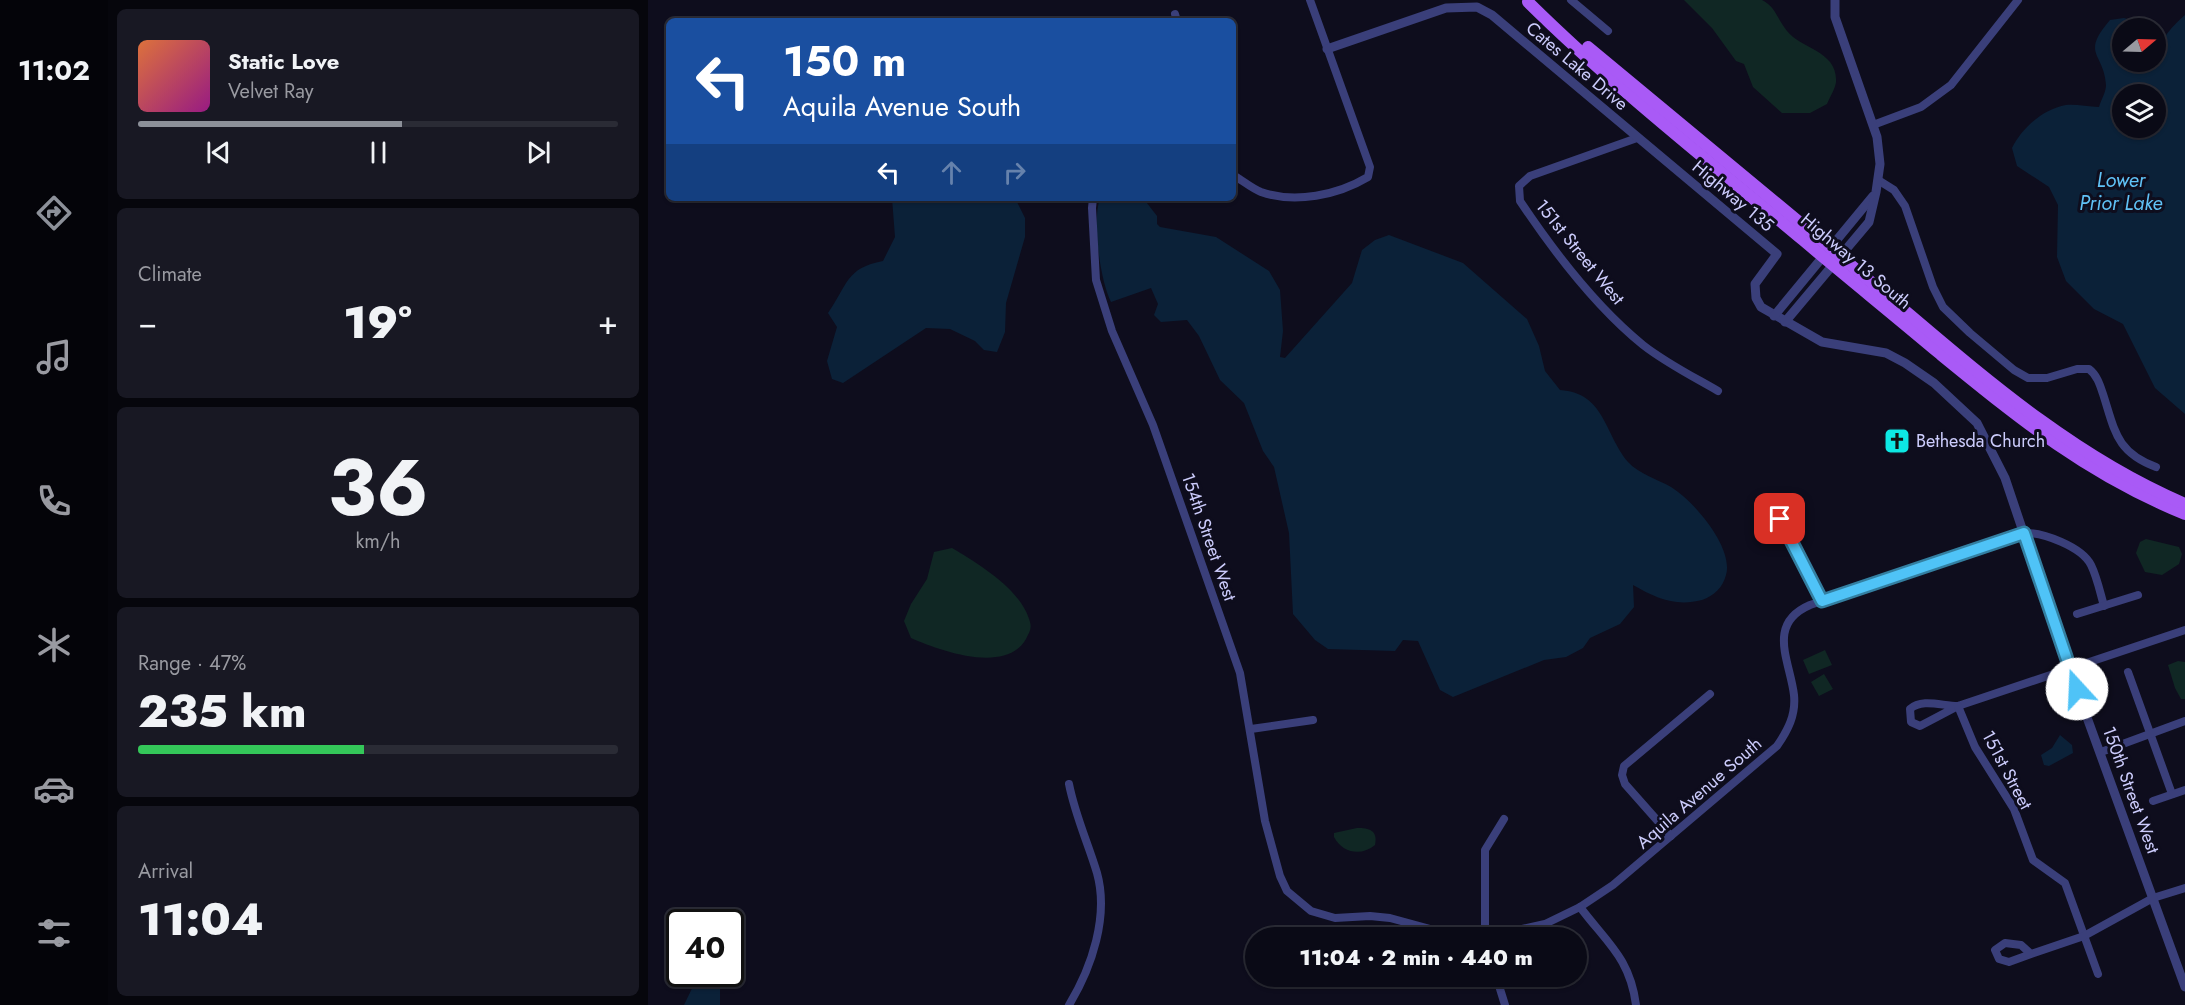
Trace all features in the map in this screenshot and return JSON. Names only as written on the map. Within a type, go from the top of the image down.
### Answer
[{"type":"main road","name":"Highway 13 South","points":[[1527,1],[1607,75],[2055,433],[2102,463],[2185,504]]},
{"type":"main road","name":"Highway 13 South","points":[[1837,261],[2043,436],[2113,480],[2185,514]]},
{"type":"street","points":[[1236,177],[1260,191],[1286,197],[1320,195],[1355,185],[1368,177],[1370,167],[1310,0]]},
{"type":"street","points":[[1571,0],[1608,31]]},
{"type":"street","points":[[1785,322],[1869,222],[1878,180],[1880,164],[1873,125],[1835,17],[1835,0]]},
{"type":"street","points":[[1873,125],[1922,107],[1950,85],[2018,0]]},
{"type":"street","name":"Cates Lake Drive","points":[[1327,49],[1446,8],[1477,7],[1492,15],[1637,138]]},
{"type":"street","name":"151st Street West","points":[[1637,138],[1530,176],[1519,186],[1520,201],[1596,301],[1642,344],[1669,363],[1718,391]]},
{"type":"street","name":"Highway 135","points":[[1637,138],[1777,255],[1755,284],[1756,298],[1761,308],[1822,342],[1886,353],[1905,363]]},
{"type":"street","points":[[1878,180],[1894,190],[1905,206],[1933,287],[1943,307],[1988,349],[2028,378],[2047,378],[2077,369],[2090,369],[2100,384],[2120,441],[2126,451],[2136,459],[2156,467]]},
{"type":"street","points":[[1774,316],[1876,192]]},
{"type":"street","name":"154th Street West","points":[[1093,201],[1092,229],[1099,290],[1112,331],[1154,425],[1240,673],[1265,821],[1280,876],[1287,891]]},
{"type":"street","name":"150th Street West","points":[[1905,363],[1934,383],[1977,423],[2005,478],[2069,668],[2185,987]]},
{"type":"street","points":[[1773,502],[1822,601]]},
{"type":"street","points":[[2024,533],[2044,534],[2086,558],[2104,606]]},
{"type":"street","name":"Aquila Avenue South","points":[[1534,927],[1580,907],[1613,885],[1777,746],[1789,729],[1794,694],[1783,646],[1784,632],[1789,621],[1800,609],[2024,533]]},
{"type":"street","points":[[2077,614],[2138,595]]},
{"type":"street","points":[[1958,706],[1929,703],[1915,705],[1910,709],[1911,722],[1920,726],[1958,706],[2185,630]]},
{"type":"street","points":[[2128,672],[2172,794]]},
{"type":"street","points":[[1671,836],[1625,784],[1622,775],[1624,766],[1710,694]]},
{"type":"street","name":"151st Street","points":[[1958,706],[1975,747],[2013,809],[2033,860],[2065,883],[2098,974]]},
{"type":"street","points":[[1251,729],[1313,720]]},
{"type":"street","points":[[2101,752],[2185,721]]},
{"type":"street","points":[[1069,784],[1074,811],[1097,874],[1101,912],[1096,943],[1072,1004]]},
{"type":"street","points":[[2153,801],[2185,790]]},
{"type":"street","points":[[1485,927],[1485,850],[1503,819]]},
{"type":"street","points":[[2031,954],[2084,936],[2152,898],[2185,888]]},
{"type":"street","name":"Aquila Avenue South","points":[[1287,891],[1311,911],[1335,918],[1370,916],[1390,918],[1423,927]]},
{"type":"street","points":[[1580,907],[1627,967],[1634,983],[1636,1005]]},
{"type":"street","points":[[1499,987],[1505,1005]]},
{"type":"green space","points":[[1684,0],[1762,0],[1767,3],[1793,37],[1831,63],[1836,82],[1827,104],[1810,113],[1782,113],[1753,87],[1744,64],[1736,61],[1712,28]]},
{"type":"green space","points":[[2146,539],[2179,547],[2182,554],[2179,564],[2162,575],[2145,572],[2136,553],[2140,542]]},
{"type":"green space","points":[[952,548],[998,579],[1018,599],[1025,610],[1030,629],[1026,639],[1016,650],[1003,656],[988,658],[954,653],[911,638],[904,621],[911,604],[927,579],[934,552]]},
{"type":"green space","points":[[1825,650],[1832,665],[1809,674],[1803,660]]},
{"type":"green space","points":[[2178,661],[2185,662],[2185,699],[2181,699],[2175,688],[2168,665]]},
{"type":"green space","points":[[1824,674],[1833,689],[1819,696],[1811,682]]},
{"type":"green space","points":[[1357,828],[1372,831],[1376,840],[1375,845],[1364,851],[1353,852],[1342,847],[1334,837],[1334,833]]},
{"type":"water","name":"Lower Prior Lake","points":[[2185,15],[2185,414],[2155,388],[2123,324],[2094,309],[2066,281],[2057,257],[2058,205],[2049,187],[2017,166],[2012,148],[2027,127],[2041,115],[2057,107],[2074,105],[2099,107],[2106,85],[2095,47],[2101,31],[2110,20],[2112,20],[2112,72],[2166,72],[2166,35]]},
{"type":"water","points":[[892,201],[1016,201],[1025,218],[1025,237],[1006,303],[1005,332],[997,352],[984,350],[975,341],[950,329],[926,328],[843,383],[832,379],[827,361],[837,327],[828,313],[844,286],[855,273],[871,264],[883,261],[895,237]]},
{"type":"water","points":[[1099,201],[1145,201],[1157,216],[1157,224],[1160,227],[1216,237],[1269,271],[1280,290],[1283,331],[1280,357],[1285,358],[1352,283],[1362,250],[1375,240],[1389,235],[1463,263],[1527,319],[1539,346],[1545,371],[1560,390],[1586,398],[1595,406],[1628,462],[1643,473],[1671,487],[1701,514],[1724,552],[1727,564],[1723,583],[1706,598],[1692,602],[1666,600],[1633,585],[1634,607],[1620,624],[1590,638],[1583,648],[1566,657],[1544,660],[1453,697],[1440,690],[1418,641],[1403,640],[1395,651],[1328,649],[1315,640],[1293,614],[1289,533],[1274,467],[1263,451],[1244,403],[1220,380],[1199,336],[1187,320],[1161,322],[1154,315],[1158,304],[1151,288],[1111,302],[1098,251]]},
{"type":"water","points":[[2060,735],[2072,745],[2073,753],[2049,766],[2044,765],[2041,755],[2052,748]]},
{"type":"water","points":[[693,987],[720,987],[720,1005],[684,1005]]},
{"type":"place","name":"Bethesda Church","points":[[1897,441]]},
{"type":"route","points":[[1780,519],[1822,601],[2024,533],[2077,689]]}]
